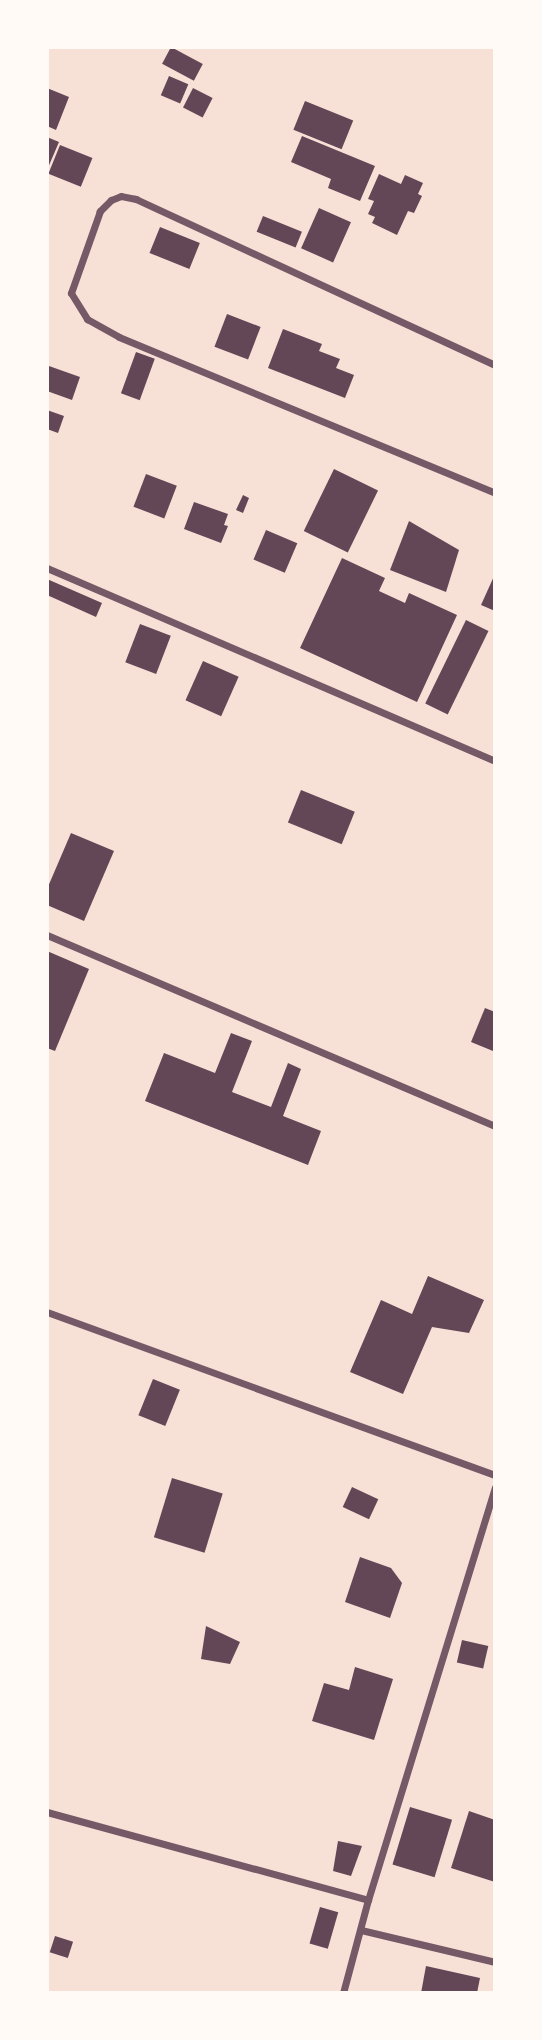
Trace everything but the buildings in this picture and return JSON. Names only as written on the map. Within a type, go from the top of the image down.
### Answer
[{"type":"street","points":[[495,365],[136,199],[121,196],[111,200],[100,211],[71,293],[87,319],[119,337],[495,493]]},
{"type":"street","points":[[47,568],[495,761]]},
{"type":"street","points":[[47,935],[495,1126]]},
{"type":"street","points":[[47,1312],[495,1475]]},
{"type":"street","points":[[343,1993],[368,1900],[495,1487]]},
{"type":"street","points":[[47,1812],[368,1900]]},
{"type":"street","points":[[361,1930],[495,1962]]}]
